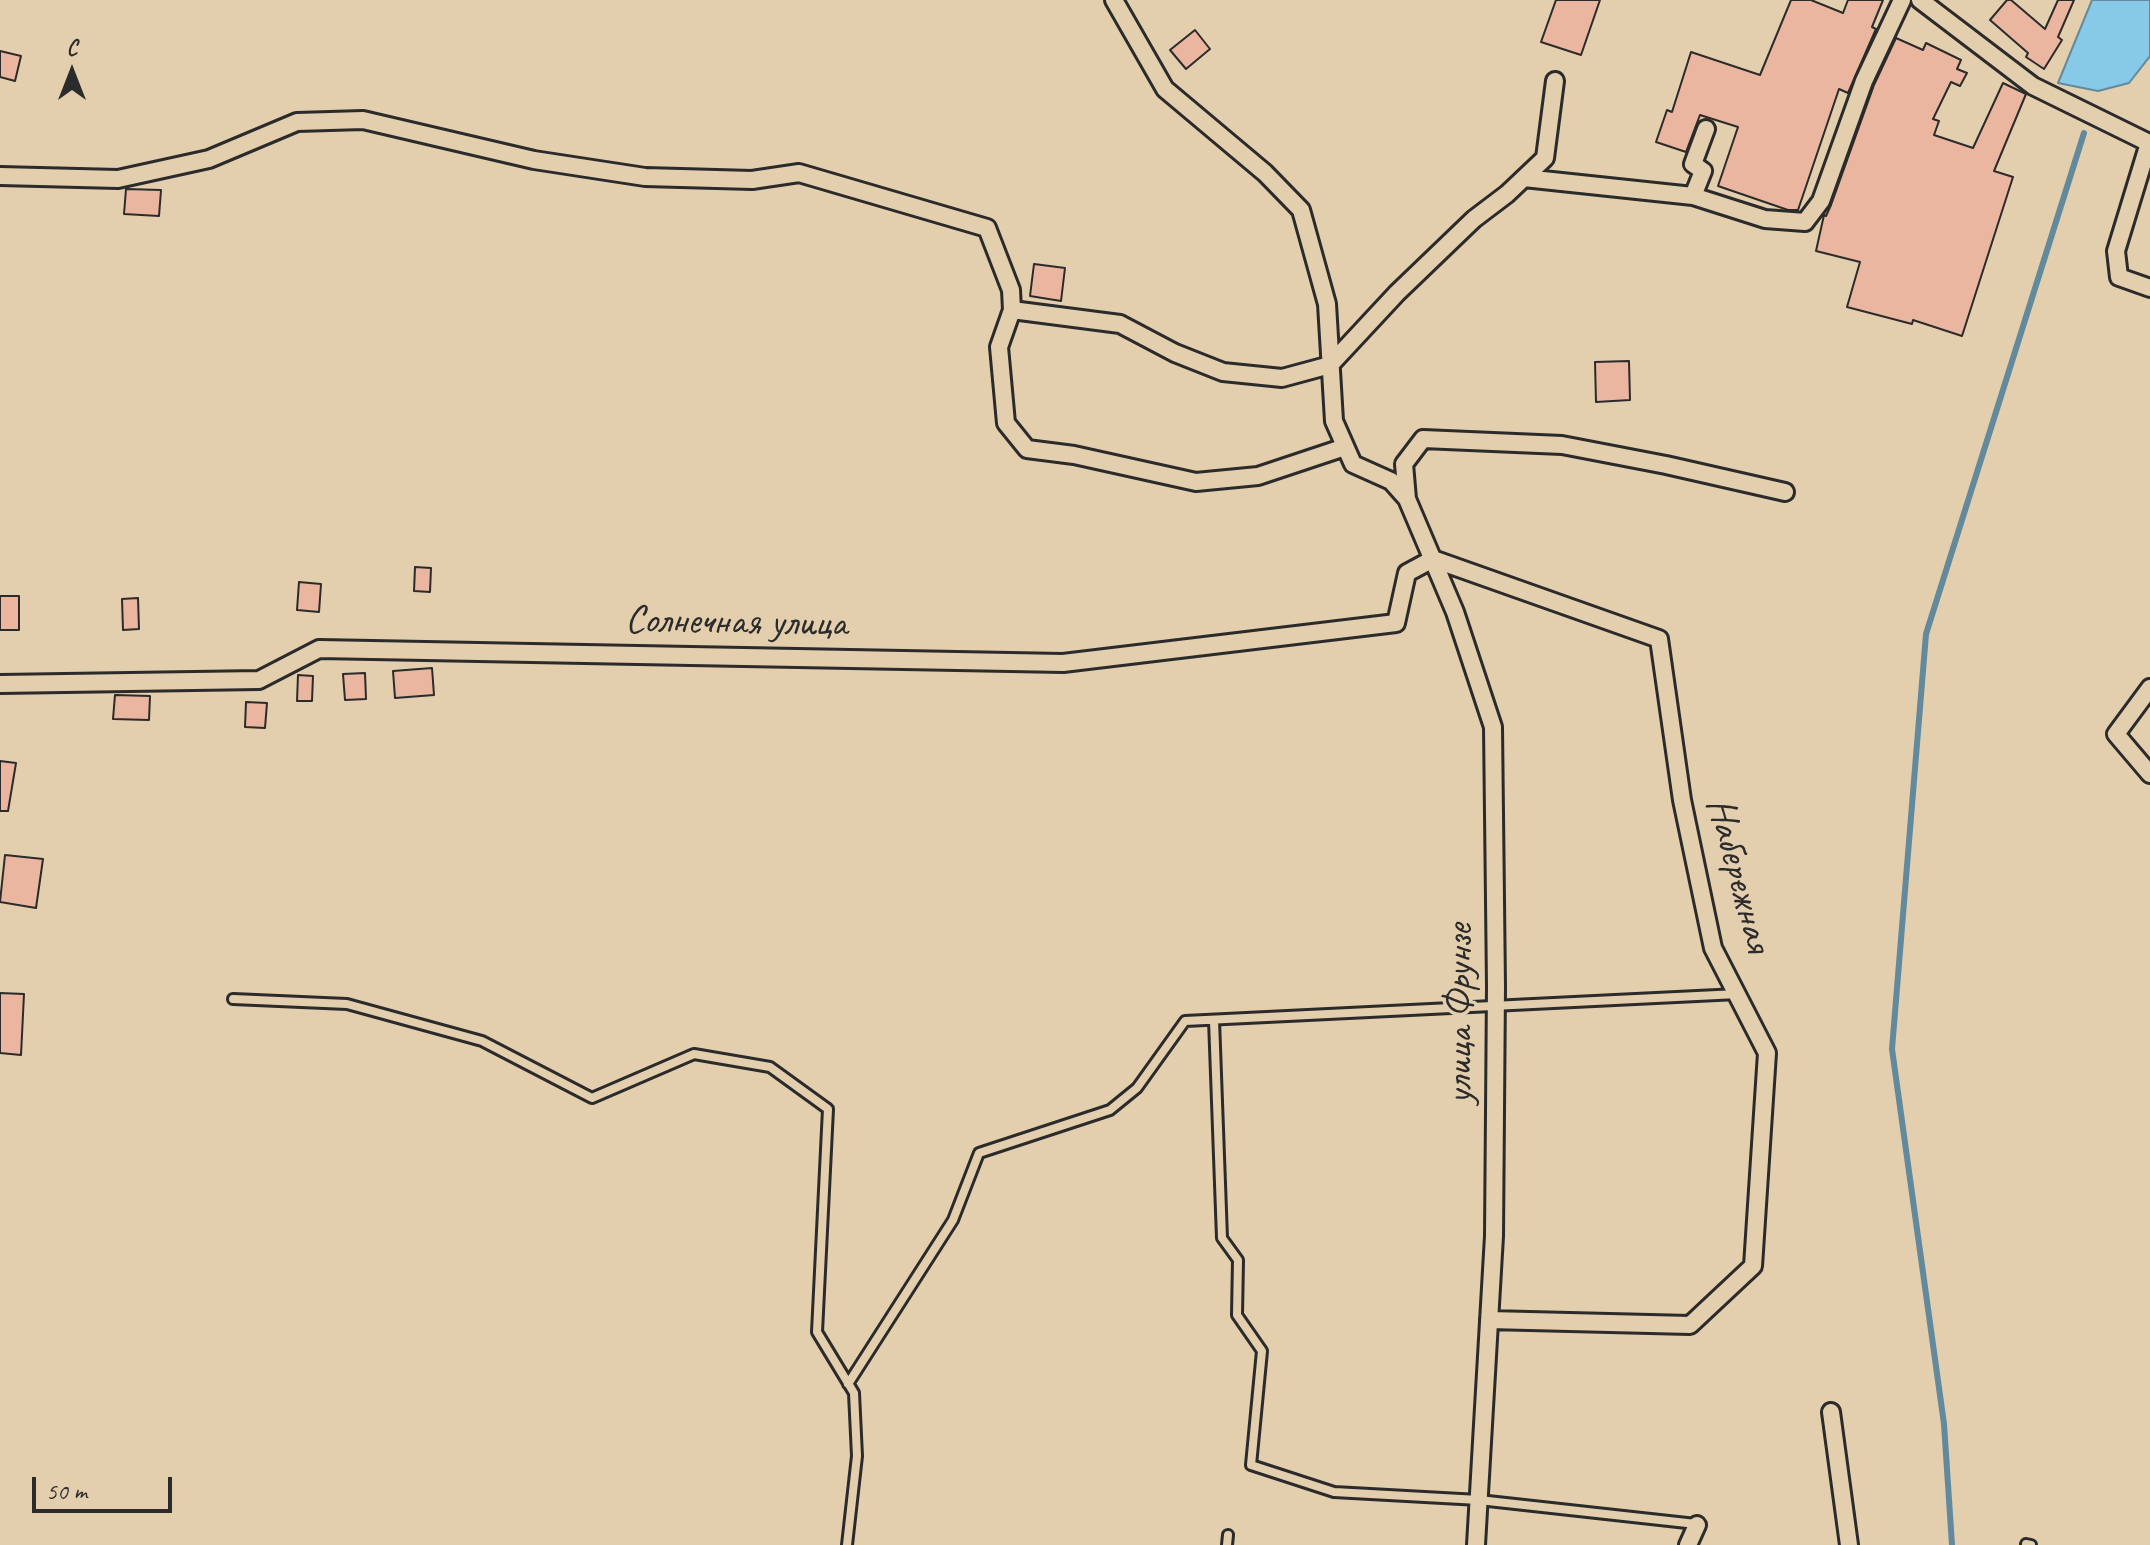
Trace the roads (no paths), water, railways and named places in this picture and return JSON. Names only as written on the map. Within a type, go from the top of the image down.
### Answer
[{"type":"street","points":[[1114,0],[1165,89],[1265,173],[1301,210],[1327,304],[1334,421],[1353,464],[1391,481],[1407,499]]},
{"type":"street","points":[[1524,178],[1693,196],[1765,219],[1805,222],[1821,201],[1864,81],[1902,0]]},
{"type":"street","points":[[1920,0],[2033,86],[2149,143],[2116,251],[2119,277],[2150,288]]},
{"type":"street","points":[[1012,310],[1120,324],[1175,353],[1223,372],[1282,378],[1330,365],[1397,293],[1474,219],[1545,158],[1555,81]]},
{"type":"street","points":[[0,176],[118,179],[209,159],[297,122],[363,120],[534,160],[645,177],[752,180],[799,173],[987,228],[1011,290],[1012,310],[999,347],[1006,423],[1027,449],[1074,455],[1196,482],[1258,476],[1345,447]]},
{"type":"street","points":[[1693,196],[1703,171],[1693,164],[1706,129]]},
{"type":"street","points":[[1407,499],[1404,464],[1423,439],[1562,445],[1785,492]]},
{"type":"street","name":"улица Фрунзе","points":[[1407,499],[1455,612],[1493,727],[1496,1005],[1494,1236],[1476,1545]]},
{"type":"street","name":"Солнечная улица","points":[[0,684],[259,680],[319,649],[1063,663],[1396,623],[1407,573],[1433,559]]},
{"type":"street","name":"Набережная","points":[[1433,559],[1659,639],[1682,800],[1713,948],[1767,1053],[1753,1266],[1690,1325],[1489,1320]]},
{"type":"street","points":[[2150,688],[2116,734],[2150,774]]},
{"type":"street","points":[[1831,1412],[1849,1545]]},
{"type":"street","points":[[1688,1545],[1697,1525]]},
{"type":"lane","points":[[848,1384],[953,1220],[979,1153],[1110,1110],[1137,1088],[1185,1021],[1738,994]]},
{"type":"lane","points":[[233,999],[347,1004],[437,1028],[482,1041],[592,1098],[694,1054],[770,1067],[828,1109],[817,1332],[854,1393],[857,1456],[847,1545]]},
{"type":"lane","points":[[1214,1020],[1222,1238],[1238,1260],[1237,1315],[1262,1351],[1251,1465],[1334,1492],[1479,1500],[1697,1525]]},
{"type":"water","points":[[2092,0],[2150,0],[2150,56],[2129,83],[2098,91],[2058,83]]},
{"type":"waterway","points":[[1952,1545],[1944,1424],[1892,1049],[1926,634],[2084,133]]}]
